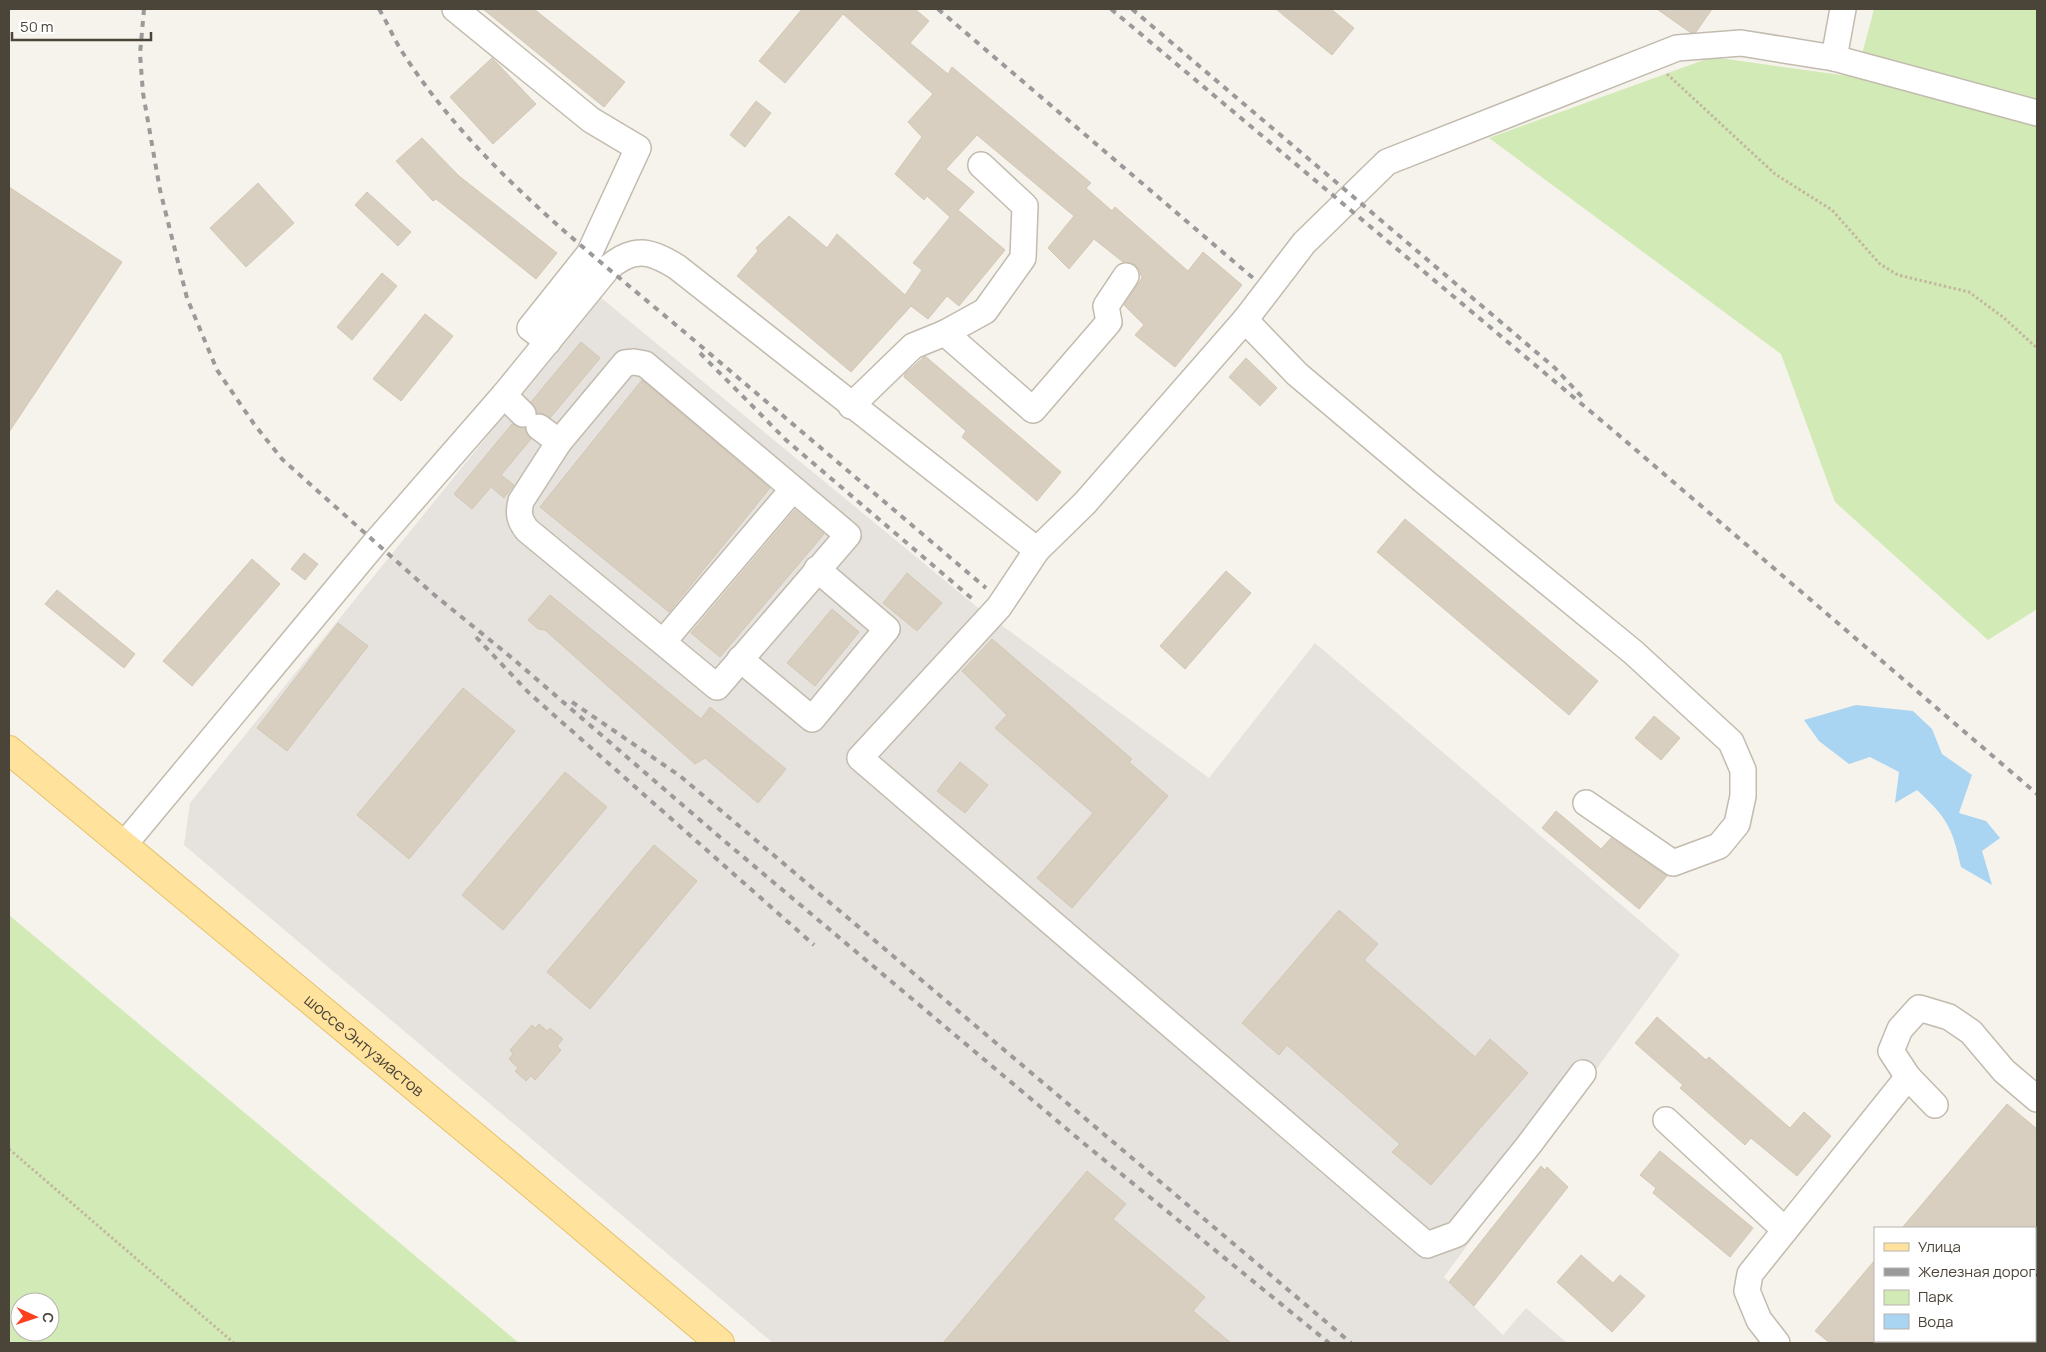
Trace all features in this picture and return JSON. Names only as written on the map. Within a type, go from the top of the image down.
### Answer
[{"type":"main road","name":"шоссе Энтузиастов","points":[[9,750],[516,1170],[720,1343]]},
{"type":"street","points":[[455,9],[591,120],[638,148],[589,254],[530,328],[548,342]]},
{"type":"street","points":[[1834,58],[1842,9]]},
{"type":"street","points":[[1583,1073],[1528,1146],[1457,1234],[1427,1245],[860,758],[999,607],[1037,550],[1085,503],[1245,320],[1304,243],[1387,162],[1677,48],[1740,43],[1834,58],[2037,113]]},
{"type":"street","points":[[851,406],[913,346],[945,333],[985,311],[1023,258],[1025,206],[981,165]]},
{"type":"street","points":[[123,846],[375,543],[504,395],[616,261],[631,254],[644,252],[657,254],[677,266],[851,406],[1037,550]]},
{"type":"street","points":[[945,333],[1033,410],[1109,322],[1106,306],[1126,276]]},
{"type":"street","points":[[1245,320],[1297,374],[1425,482],[1633,652],[1731,742],[1743,770],[1743,796],[1737,824],[1719,846],[1674,863],[1586,803]]},
{"type":"street","points":[[634,362],[645,364],[793,489],[848,535],[717,687],[527,530],[521,523],[519,512],[522,501],[559,442],[625,363],[634,362]]},
{"type":"street","points":[[504,395],[559,442]]},
{"type":"street","points":[[663,642],[793,489]]},
{"type":"street","points":[[740,659],[812,719],[887,629],[817,569]]},
{"type":"street","points":[[1935,1105],[1908,1077],[1891,1051],[1900,1029],[1919,1008],[1949,1016],[1971,1032],[2004,1071],[2037,1099]]},
{"type":"street","points":[[1777,1343],[1760,1320],[1747,1291],[1750,1274],[1908,1077]]},
{"type":"street","points":[[1666,1120],[1785,1230]]},
{"type":"path","points":[[1650,58],[1775,174],[1832,210],[1880,264],[1898,275],[1969,292],[2004,318],[2037,348]]},
{"type":"path","points":[[9,1149],[234,1343]]},
{"type":"shaded area","points":[[600,297],[977,607],[1209,778],[1315,643],[1680,955],[1444,1277],[1503,1335],[1526,1308],[1567,1343],[773,1343],[184,845],[190,803]]},
{"type":"green space","points":[[1874,9],[2037,9],[2037,609],[1988,640],[1835,502],[1781,354],[1489,138],[1712,57],[1856,77]]},
{"type":"green space","points":[[9,915],[519,1343],[9,1343]]},
{"type":"water","points":[[1856,705],[1913,711],[1932,729],[1942,754],[1972,775],[1959,813],[1986,821],[2000,838],[1982,851],[1992,885],[1961,867],[1955,842],[1947,824],[1935,808],[1917,790],[1895,803],[1899,772],[1870,757],[1849,764],[1819,741],[1804,720]]},
{"type":"building","points":[[483,9],[534,9],[625,82],[604,107]]},
{"type":"building","points":[[802,9],[915,9],[929,21],[910,43],[948,74],[952,67],[1091,183],[1086,188],[1112,211],[1115,207],[1188,271],[1203,252],[1242,285],[1175,367],[1135,335],[1144,325],[1124,305],[1142,278],[1139,269],[1134,264],[1123,262],[1094,239],[1069,269],[1048,248],[1074,216],[977,135],[946,169],[974,192],[958,210],[1005,250],[959,306],[947,296],[928,319],[911,306],[851,372],[737,276],[758,251],[756,248],[789,216],[827,248],[837,234],[905,295],[922,270],[913,263],[950,217],[927,196],[924,200],[895,174],[922,137],[908,122],[933,94],[843,14],[785,83],[759,61]]},
{"type":"building","points":[[1276,9],[1331,9],[1354,28],[1332,55]]},
{"type":"building","points":[[1657,9],[1712,9],[1696,32],[1691,33]]},
{"type":"building","points":[[492,58],[536,104],[493,144],[450,97]]},
{"type":"building","points":[[756,101],[771,113],[745,147],[730,135]]},
{"type":"building","points":[[422,138],[459,176],[557,253],[536,279],[436,199],[433,201],[396,161]]},
{"type":"building","points":[[258,183],[294,223],[246,267],[210,228]]},
{"type":"building","points":[[9,187],[122,262],[9,432]]},
{"type":"building","points":[[367,192],[411,232],[398,246],[355,205]]},
{"type":"building","points":[[382,273],[397,286],[352,340],[337,327]]},
{"type":"building","points":[[425,314],[453,336],[401,401],[373,379]]},
{"type":"building","points":[[581,342],[600,358],[550,418],[537,413],[531,402]]},
{"type":"building","points":[[925,356],[1061,472],[1037,501],[962,437],[966,431],[904,377]]},
{"type":"building","points":[[1246,358],[1277,388],[1260,406],[1229,377]]},
{"type":"building","points":[[642,380],[770,488],[669,612],[540,507]]},
{"type":"building","points":[[512,424],[525,428],[531,439],[501,475],[514,485],[504,498],[491,487],[472,509],[454,494]]},
{"type":"building","points":[[795,510],[824,534],[720,657],[691,633]]},
{"type":"building","points":[[1405,519],[1598,681],[1569,715],[1377,552]]},
{"type":"building","points":[[304,553],[318,564],[305,580],[291,569]]},
{"type":"building","points":[[252,559],[280,584],[192,686],[163,661]]},
{"type":"building","points":[[1226,571],[1251,593],[1185,669],[1160,646]]},
{"type":"building","points":[[907,573],[942,603],[917,631],[883,603]]},
{"type":"building","points":[[57,590],[135,654],[124,668],[45,604]]},
{"type":"building","points":[[550,595],[701,719],[710,707],[786,769],[758,803],[705,758],[695,764],[545,630],[538,629],[528,620]]},
{"type":"building","points":[[832,609],[859,632],[815,686],[787,663]]},
{"type":"building","points":[[338,623],[368,646],[287,751],[257,728]]},
{"type":"building","points":[[992,639],[1132,759],[1129,762],[1168,796],[1072,908],[1037,878],[1093,813],[995,728],[1007,715],[962,671]]},
{"type":"building","points":[[463,688],[515,731],[409,859],[357,815]]},
{"type":"building","points":[[1654,716],[1680,738],[1661,760],[1635,738]]},
{"type":"building","points":[[960,762],[988,785],[965,813],[937,791]]},
{"type":"building","points":[[565,772],[607,807],[503,930],[462,895]]},
{"type":"building","points":[[1556,811],[1601,849],[1611,838],[1667,876],[1639,909],[1542,828]]},
{"type":"building","points":[[654,845],[697,881],[590,1009],[547,972]]},
{"type":"building","points":[[1339,910],[1378,944],[1364,960],[1475,1057],[1490,1039],[1528,1073],[1431,1185],[1392,1152],[1400,1144],[1287,1045],[1279,1055],[1242,1023]]},
{"type":"building","points":[[1657,1017],[1706,1060],[1709,1057],[1790,1128],[1804,1112],[1831,1136],[1797,1176],[1751,1138],[1745,1145],[1680,1088],[1683,1085],[1635,1043]]},
{"type":"building","points":[[539,1024],[547,1031],[550,1028],[563,1039],[557,1046],[561,1050],[535,1080],[531,1076],[526,1081],[515,1071],[518,1068],[509,1059],[513,1054],[510,1050],[532,1025],[535,1028]]},
{"type":"building","points":[[2007,1104],[2037,1129],[2037,1228],[1903,1227]]},
{"type":"building","points":[[1660,1151],[1753,1228],[1730,1257],[1653,1193],[1656,1188],[1640,1175]]},
{"type":"building","points":[[1541,1166],[1545,1170],[1547,1167],[1568,1187],[1474,1306],[1449,1282]]},
{"type":"building","points":[[1087,1171],[1126,1204],[1113,1219],[1205,1297],[1193,1311],[1231,1343],[943,1343]]},
{"type":"building","points":[[1581,1255],[1613,1283],[1620,1275],[1645,1296],[1612,1332],[1557,1282]]},
{"type":"building","points":[[1874,1261],[1875,1343],[1830,1343],[1815,1331]]},
{"type":"railway","points":[[144,9],[140,54],[143,93],[160,190],[187,298],[217,370],[254,424],[282,459],[432,593],[512,658],[722,839],[1087,1146],[1329,1343]]},
{"type":"railway","points":[[379,9],[401,50],[430,92],[462,131],[497,168],[572,238],[986,588]]},
{"type":"railway","points":[[938,9],[1253,278]]},
{"type":"railway","points":[[1111,9],[1615,432],[2037,794]]},
{"type":"railway","points":[[1132,9],[1555,368],[1582,397]]},
{"type":"railway","points":[[700,353],[786,440],[976,602]]},
{"type":"railway","points":[[476,637],[529,693],[814,945]]},
{"type":"railway","points":[[572,702],[680,776],[1351,1343]]}]
